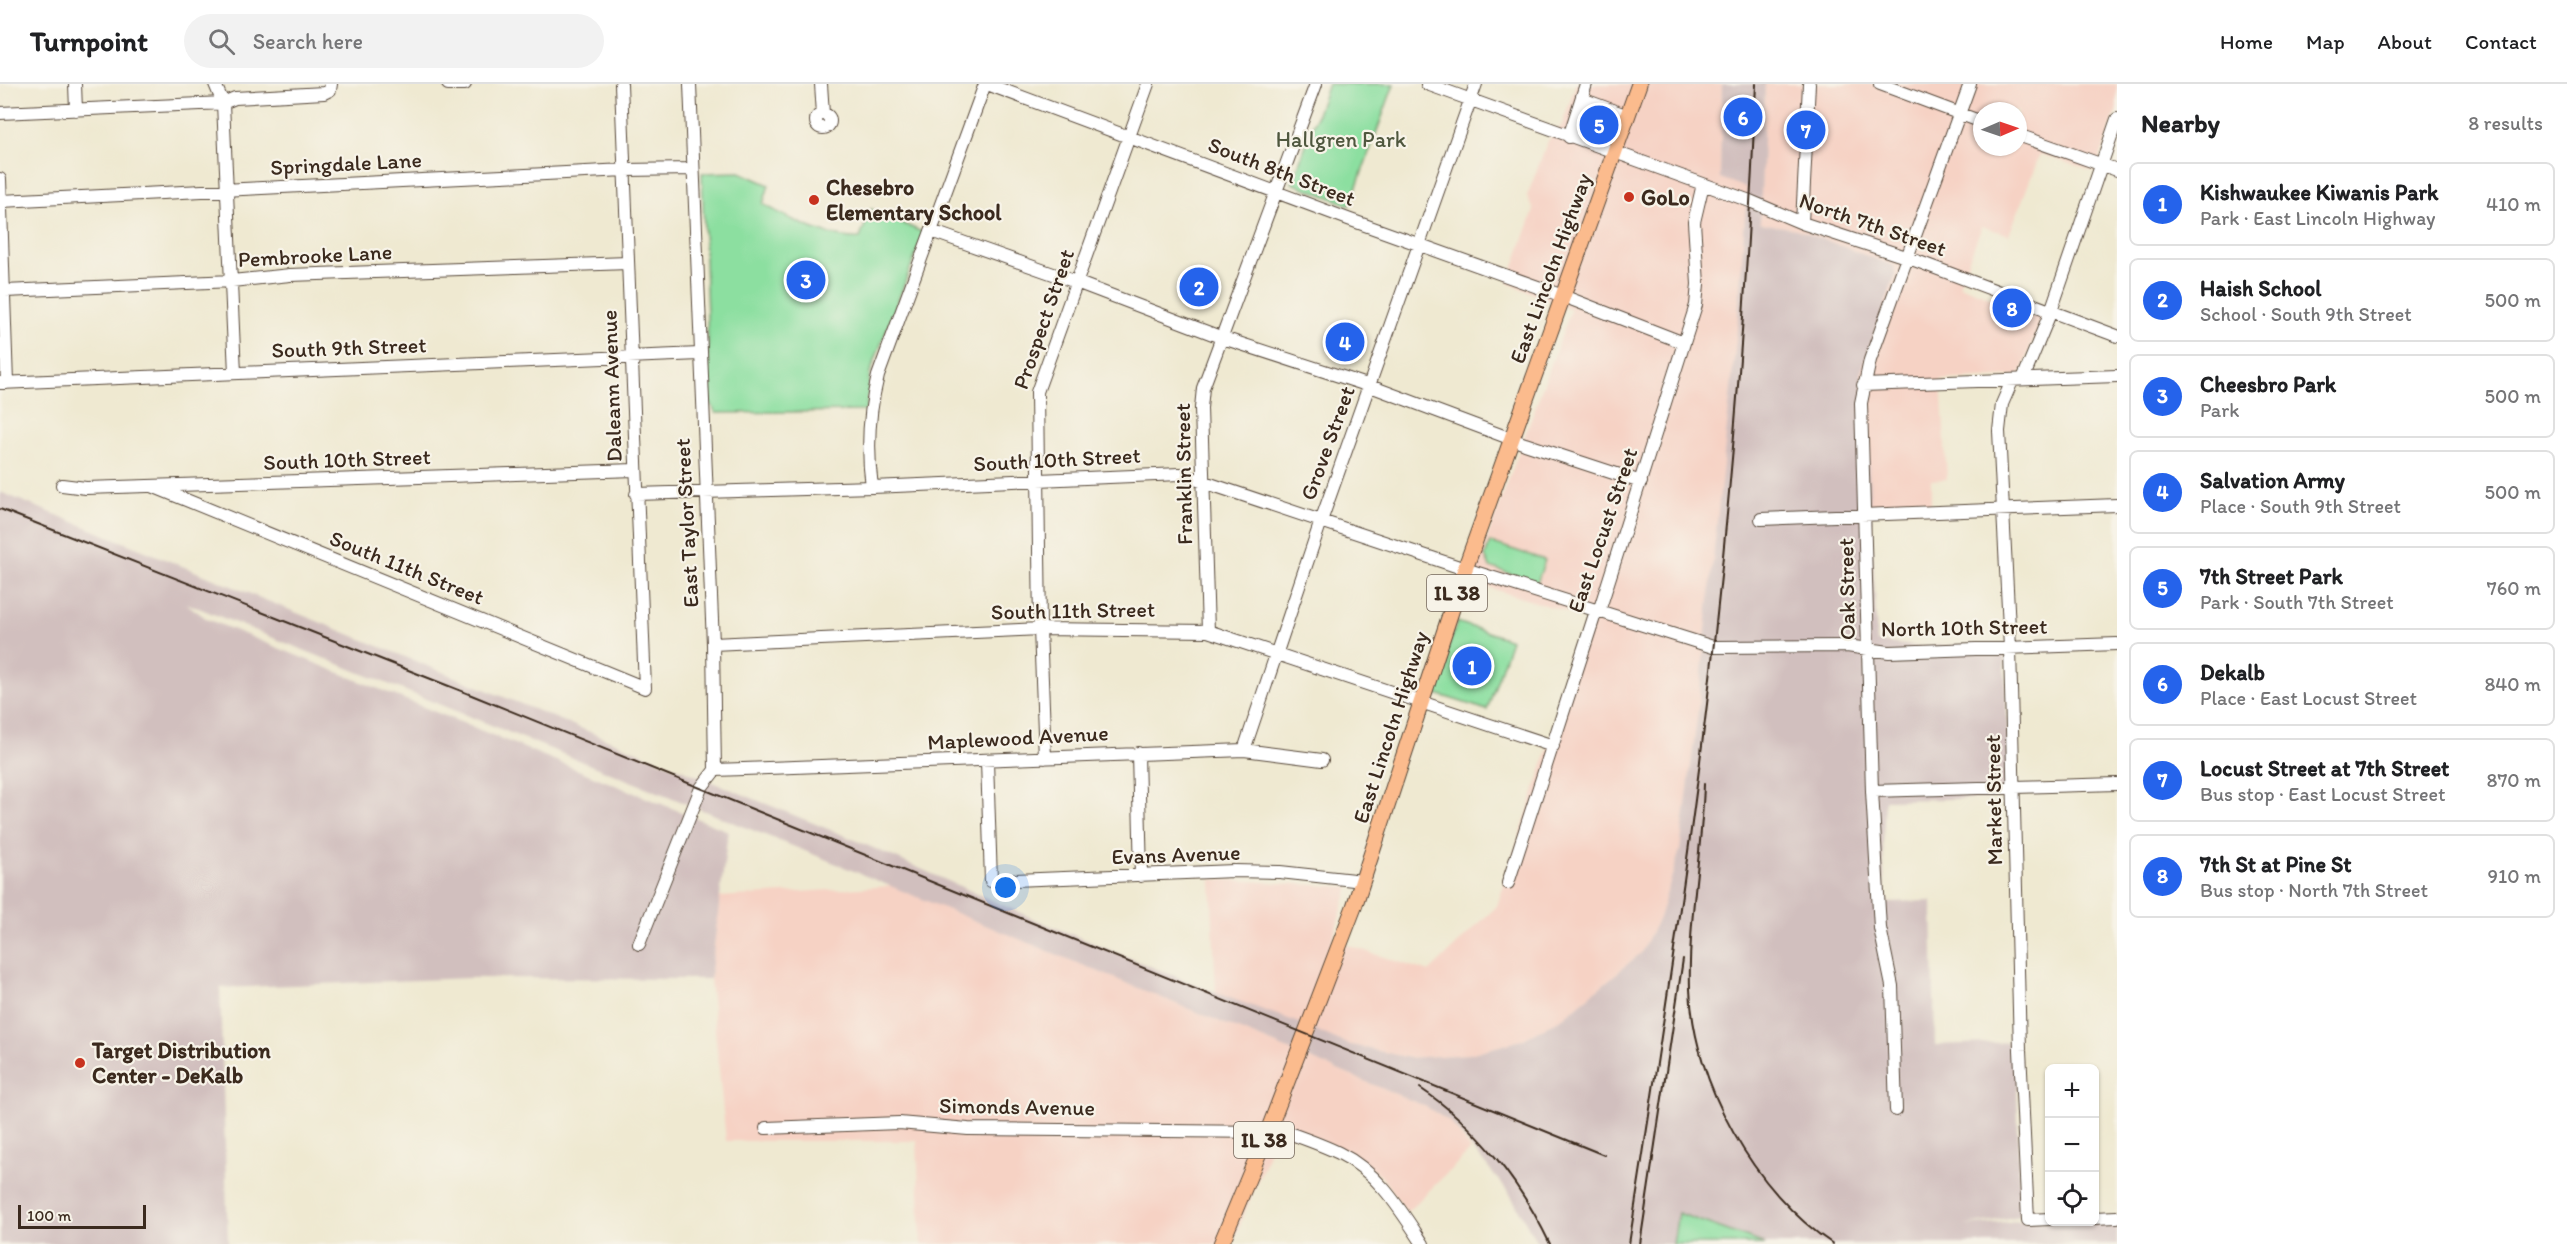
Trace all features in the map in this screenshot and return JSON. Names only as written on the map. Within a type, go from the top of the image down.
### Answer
[{"type":"main road","name":"East Lincoln Highway","points":[[1221,1244],[1269,1129],[1363,881],[1465,569],[1639,84]]},
{"type":"street","points":[[75,84],[76,110]]},
{"type":"street","points":[[215,84],[223,103],[235,373]]},
{"type":"street","points":[[0,113],[223,103],[235,98],[318,94],[328,91],[331,84]]},
{"type":"street","points":[[448,84],[465,84]]},
{"type":"street","name":"Daleann Avenue","points":[[621,84],[634,470],[645,688]]},
{"type":"street","name":"East Taylor Street","points":[[690,84],[699,354],[713,644],[715,770]]},
{"type":"street","points":[[821,84],[823,114]]},
{"type":"street","points":[[872,488],[872,401],[881,367],[986,84]]},
{"type":"street","name":"South 8th Street","points":[[986,84],[1563,296],[1684,343]]},
{"type":"street","name":"Prospect Street","points":[[1045,758],[1040,629],[1037,392],[1148,84]]},
{"type":"street","name":"Franklin Street","points":[[1208,631],[1201,398],[1316,84]]},
{"type":"street","name":"North 7th Street","points":[[1427,84],[1703,184],[1802,223],[1906,257],[2117,336]]},
{"type":"street","name":"Grove Street","points":[[1244,750],[1321,522],[1476,84]]},
{"type":"street","points":[[1569,137],[1586,84]]},
{"type":"street","points":[[1802,223],[1809,84]]},
{"type":"street","points":[[1880,84],[1973,119]]},
{"type":"street","name":"Oak Street","points":[[1896,1110],[1892,986],[1880,928],[1872,791],[1866,514],[1861,403],[1863,385],[1906,257],[1970,84]]},
{"type":"street","points":[[1582,99],[1628,116]]},
{"type":"street","name":"Market Street","points":[[2045,1219],[2028,1220],[2020,1050],[2015,787],[2002,510],[2000,413],[2005,396],[2018,380],[2051,311],[2117,118]]},
{"type":"street","points":[[2027,138],[2117,170]]},
{"type":"street","name":"Springdale Lane","points":[[1,201],[625,170],[693,169]]},
{"type":"street","points":[[0,179],[4,291],[4,383]]},
{"type":"street","name":"East Locust Street","points":[[1508,883],[1596,611],[1601,605],[1641,482],[1697,298],[1694,222],[1703,184]]},
{"type":"street","points":[[931,231],[1076,282],[1223,338],[1370,386],[1513,440],[1641,482]]},
{"type":"street","name":"Pembrooke Lane","points":[[4,291],[232,281],[290,275],[628,263]]},
{"type":"street","name":"South 9th Street","points":[[4,383],[699,354]]},
{"type":"street","points":[[1863,385],[2117,376]]},
{"type":"street","name":"South 10th Street","points":[[62,486],[86,488],[634,470]]},
{"type":"street","name":"South 10th Street","points":[[636,494],[872,488],[1180,474],[1465,569]]},
{"type":"street","name":"South 11th Street","points":[[152,486],[645,688]]},
{"type":"street","points":[[1761,519],[2117,506]]},
{"type":"street","name":"North 10th Street","points":[[1465,569],[1713,647],[1846,646],[1889,652],[2117,644]]},
{"type":"street","name":"South 11th Street","points":[[713,644],[1040,629],[1208,631],[1553,746]]},
{"type":"street","name":"Maplewood Avenue","points":[[715,770],[1244,750],[1322,760]]},
{"type":"street","points":[[1138,753],[1141,876]]},
{"type":"street","name":"Evans Avenue","points":[[987,760],[991,882],[1234,871],[1280,872],[1363,881]]},
{"type":"street","points":[[639,944],[700,788],[715,770]]},
{"type":"street","points":[[1872,791],[2117,784]]},
{"type":"street","name":"Simonds Avenue","points":[[766,1128],[792,1129],[899,1123],[968,1129],[1269,1129]]},
{"type":"street","points":[[1269,1129],[1338,1152],[1360,1166],[1388,1193],[1423,1244]]},
{"type":"street","points":[[2099,1218],[2117,1217]]},
{"type":"shaded area","points":[[1576,84],[1722,84],[1720,177],[1747,187],[1737,331],[1698,711],[1680,850],[1659,918],[1641,953],[1563,1018],[1522,1040],[1469,1054],[1409,1058],[1347,1044],[1216,993],[1211,879],[1349,887],[1332,940],[1429,972],[1497,906],[1590,619],[1471,582],[1571,310],[1508,283],[1534,210],[1527,196],[1548,141],[1562,125]]},
{"type":"shaded area","points":[[1722,84],[1765,84],[1760,223],[1796,229],[1894,266],[1895,276],[1861,372],[1867,429],[1877,642],[1916,646],[2004,643],[2010,798],[1885,800],[1883,843],[1885,902],[1932,901],[1935,1045],[2016,1042],[2020,1216],[1964,1226],[2028,1220],[2045,1221],[2045,1226],[2099,1226],[2099,1221],[2117,1217],[2117,1244],[1765,1244],[1678,1213],[1673,1244],[1538,1244],[1510,1194],[1450,1122],[1425,1106],[810,853],[186,603],[207,619],[728,831],[710,979],[470,978],[220,988],[228,1244],[0,1244],[0,492],[855,840],[1034,919],[1216,993],[1297,1022],[1347,1044],[1409,1058],[1469,1054],[1522,1040],[1563,1018],[1641,953],[1659,918],[1680,850],[1698,711],[1737,331],[1747,188],[1720,178]]},
{"type":"shaded area","points":[[1765,84],[2117,84],[2117,109],[2095,172],[2040,154],[2009,235],[1982,226],[1959,285],[2042,317],[2018,376],[1941,380],[1947,479],[1931,480],[1931,508],[1870,510],[1867,429],[1861,372],[1894,266],[1796,229],[1760,223]]},
{"type":"shaded area","points":[[891,886],[1425,1106],[1450,1122],[1471,1150],[1407,1212],[1381,1176],[1342,1150],[1281,1123],[1232,1244],[921,1244],[917,1141],[726,1141],[710,979],[720,897]]},
{"type":"green space","name":"Hallgren Park","points":[[1328,84],[1394,84],[1350,205],[1292,183]]},
{"type":"green space","points":[[1588,114],[1614,123],[1609,137],[1583,128]]},
{"type":"green space","points":[[740,172],[769,185],[763,204],[797,222],[823,232],[848,238],[860,238],[871,209],[924,233],[870,373],[866,411],[716,413],[710,402],[702,173]]},
{"type":"green space","points":[[1490,542],[1545,560],[1537,583],[1490,567],[1485,556]]},
{"type":"green space","points":[[1457,622],[1511,640],[1487,710],[1433,693]]},
{"type":"green space","points":[[1678,1213],[1765,1244],[1673,1244]]},
{"type":"railway","points":[[1629,1244],[1681,900],[1708,698],[1741,347],[1756,84]]},
{"type":"railway","points":[[0,509],[464,692],[1604,1155]]},
{"type":"railway","points":[[1704,784],[1690,963],[1694,1025],[1703,1061],[1716,1098],[1733,1133],[1754,1166],[1778,1196],[1805,1222],[1833,1244]]},
{"type":"railway","points":[[1640,1244],[1683,959]]},
{"type":"railway","points":[[1420,1088],[1460,1120],[1495,1157],[1525,1199],[1550,1244]]},
{"type":"place","name":"Dekalb","points":[[1743,117]]},
{"type":"place","name":"7th Street Park","points":[[1599,125]]},
{"type":"place","name":"Locust Street at 7th Street","points":[[1806,130]]},
{"type":"place","name":"GoLo","points":[[1629,197]]},
{"type":"place","name":"Chesebro Elementary School","points":[[814,200]]},
{"type":"place","name":"Cheesbro Park","points":[[806,280]]},
{"type":"place","name":"Haish School","points":[[1199,287]]},
{"type":"place","name":"7th St at Pine St","points":[[2012,308]]},
{"type":"place","name":"Salvation Army","points":[[1345,342]]},
{"type":"place","name":"Kishwaukee Kiwanis Park","points":[[1472,666]]},
{"type":"place","name":"Target Distribution Center - DeKalb","points":[[80,1063]]}]
